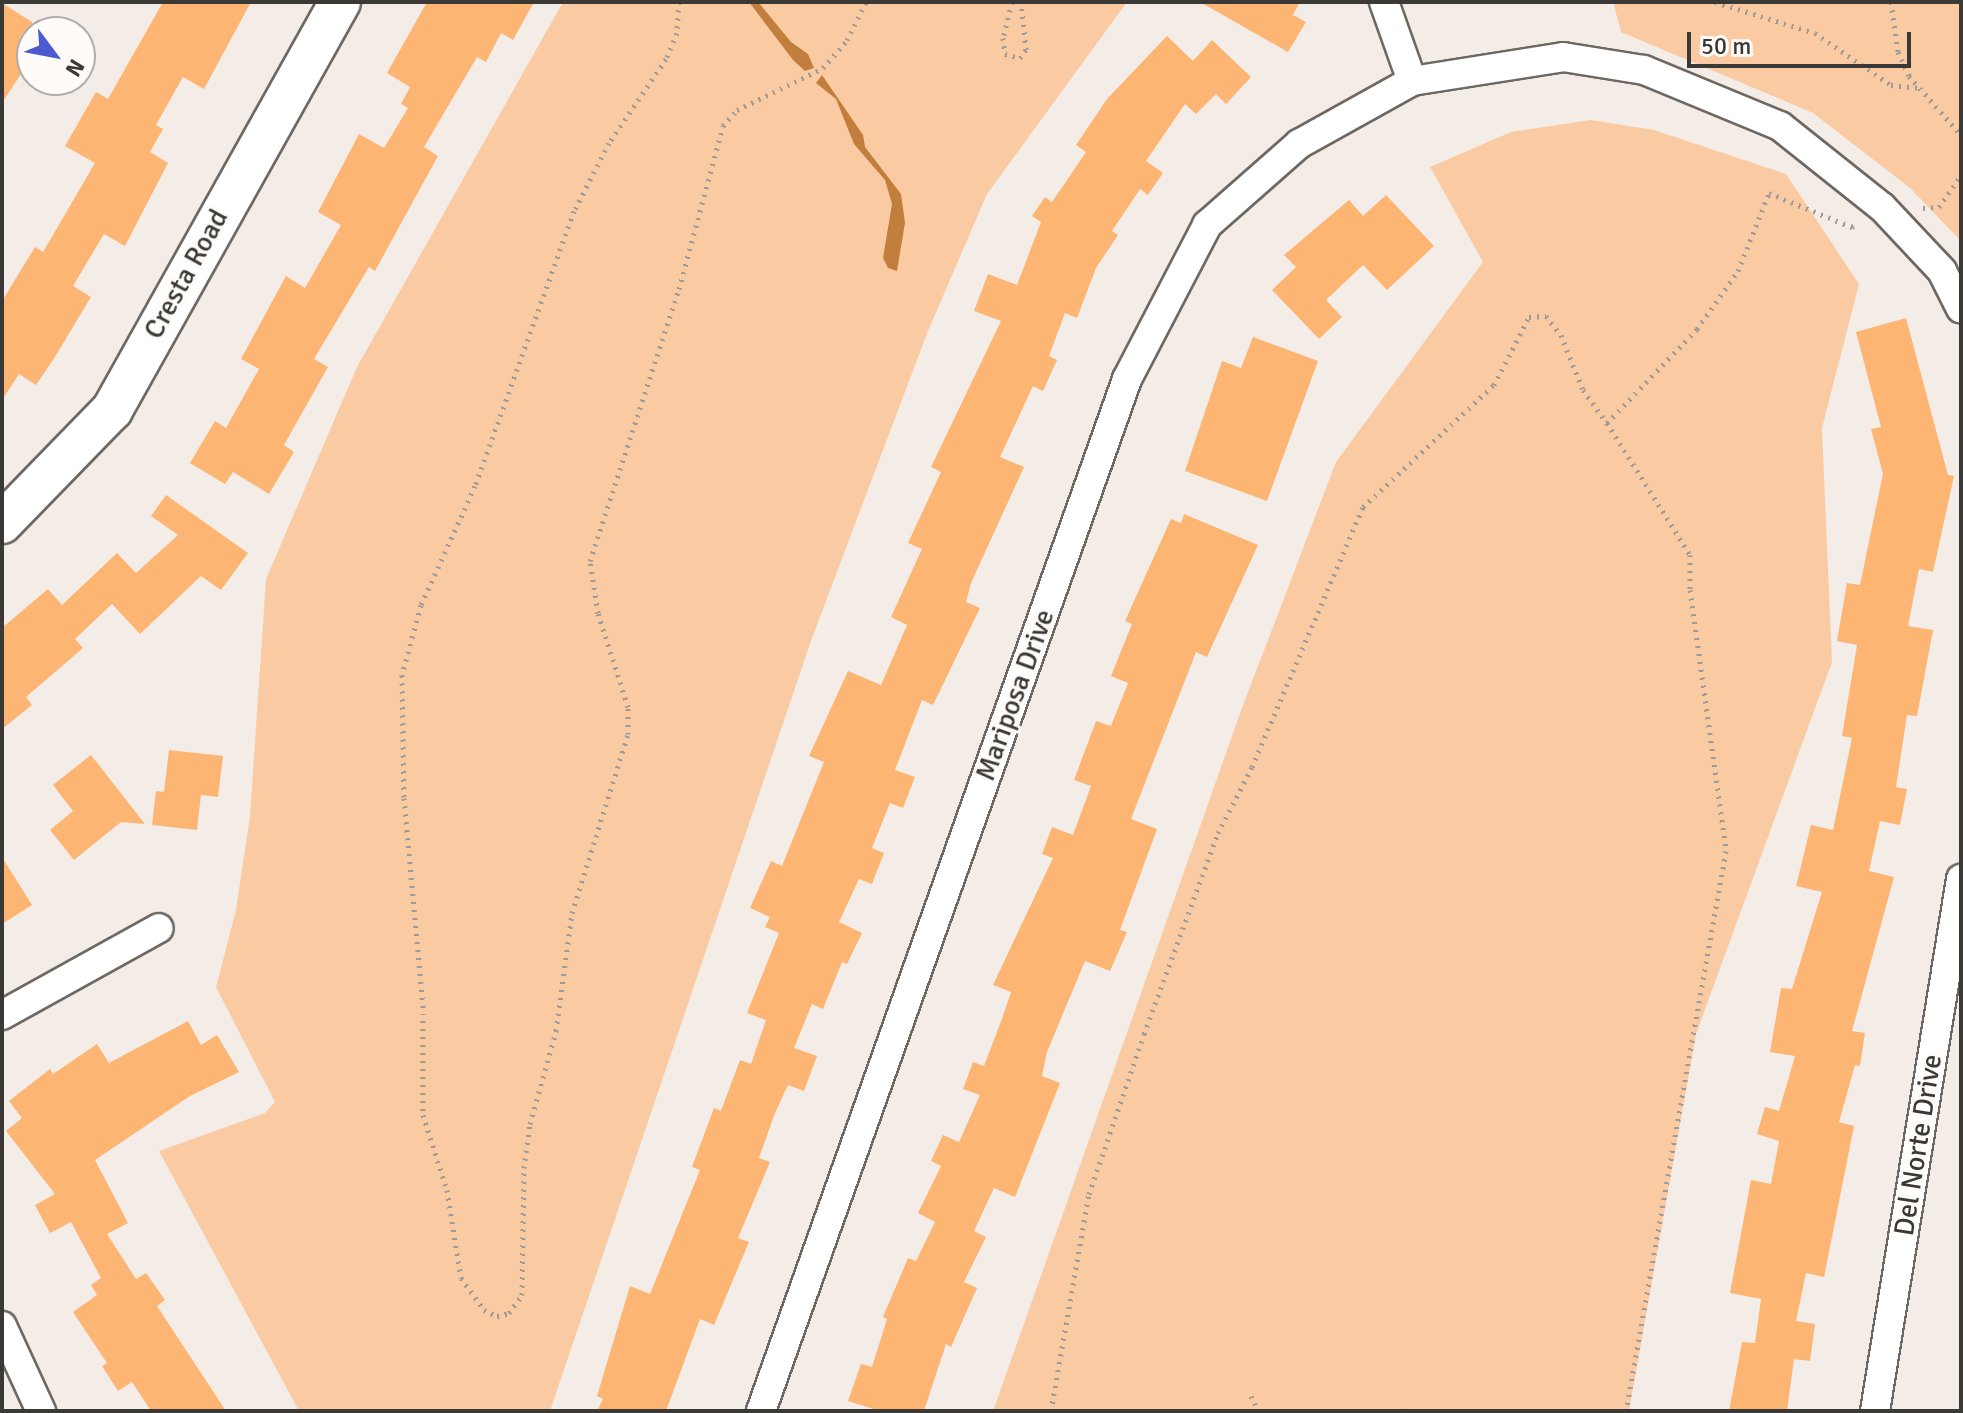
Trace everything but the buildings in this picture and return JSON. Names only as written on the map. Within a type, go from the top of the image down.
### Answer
[{"type":"street","name":"Cresta Road","points":[[2,523],[112,410],[340,2]]},
{"type":"street","points":[[1384,2],[1412,81],[1563,57],[1644,70],[1780,126],[1886,211],[1942,271],[1961,309]]},
{"type":"street","name":"Mariposa Drive","points":[[761,1411],[1127,379],[1207,225],[1299,144],[1412,81]]},
{"type":"street","name":"Del Norte Drive","points":[[1875,1411],[1961,879]]},
{"type":"street","points":[[2,1015],[159,928]]},
{"type":"street","points":[[2,1326],[41,1411]]},
{"type":"path","points":[[679,2],[677,33],[666,59],[609,143],[574,211],[475,486],[421,605],[402,675],[404,798],[423,1005],[425,1125],[447,1190],[461,1278],[484,1310],[497,1316],[509,1313],[522,1295],[524,1168],[530,1124],[556,1031],[572,913],[628,734],[628,707],[598,613],[590,561],[679,289],[723,126],[737,110],[823,68],[847,40],[866,2]]},
{"type":"path","points":[[1012,2],[1003,38],[1005,54],[1020,58],[1026,50],[1021,2]]},
{"type":"path","points":[[1715,2],[1815,33],[1891,85],[1904,91],[1919,88]]},
{"type":"path","points":[[1891,2],[1898,52],[1919,88],[1961,135]]},
{"type":"path","points":[[1607,423],[1697,329],[1738,271],[1769,193],[1852,227],[1874,212],[1939,207],[1961,176]]},
{"type":"path","points":[[1051,1411],[1077,1245],[1144,1034],[1218,833],[1252,767],[1363,507],[1494,385],[1529,317],[1546,316],[1561,335],[1583,390],[1690,555],[1690,590],[1726,851],[1626,1411]]},
{"type":"path","points":[[1251,1396],[1258,1411]]},
{"type":"shaded area","points":[[563,2],[1127,2],[987,194],[928,331],[812,638],[550,1411],[299,1411],[159,1151],[265,1113],[275,1102],[216,987],[236,910],[250,816],[266,579],[357,367]]},
{"type":"shaded area","points":[[749,2],[759,3],[791,42],[808,54],[814,68],[805,71],[793,60]]},
{"type":"shaded area","points":[[1613,2],[1961,2],[1961,241],[1910,188],[1813,113],[1621,32]]},
{"type":"shaded area","points":[[822,75],[863,135],[865,147],[901,194],[905,223],[897,271],[888,268],[883,258],[892,204],[885,180],[854,144],[836,99],[816,83]]},
{"type":"shaded area","points":[[1591,120],[1654,130],[1786,174],[1859,284],[1822,428],[1832,662],[1696,1034],[1629,1411],[993,1411],[1242,708],[1336,462],[1483,262],[1430,167],[1511,132]]}]
